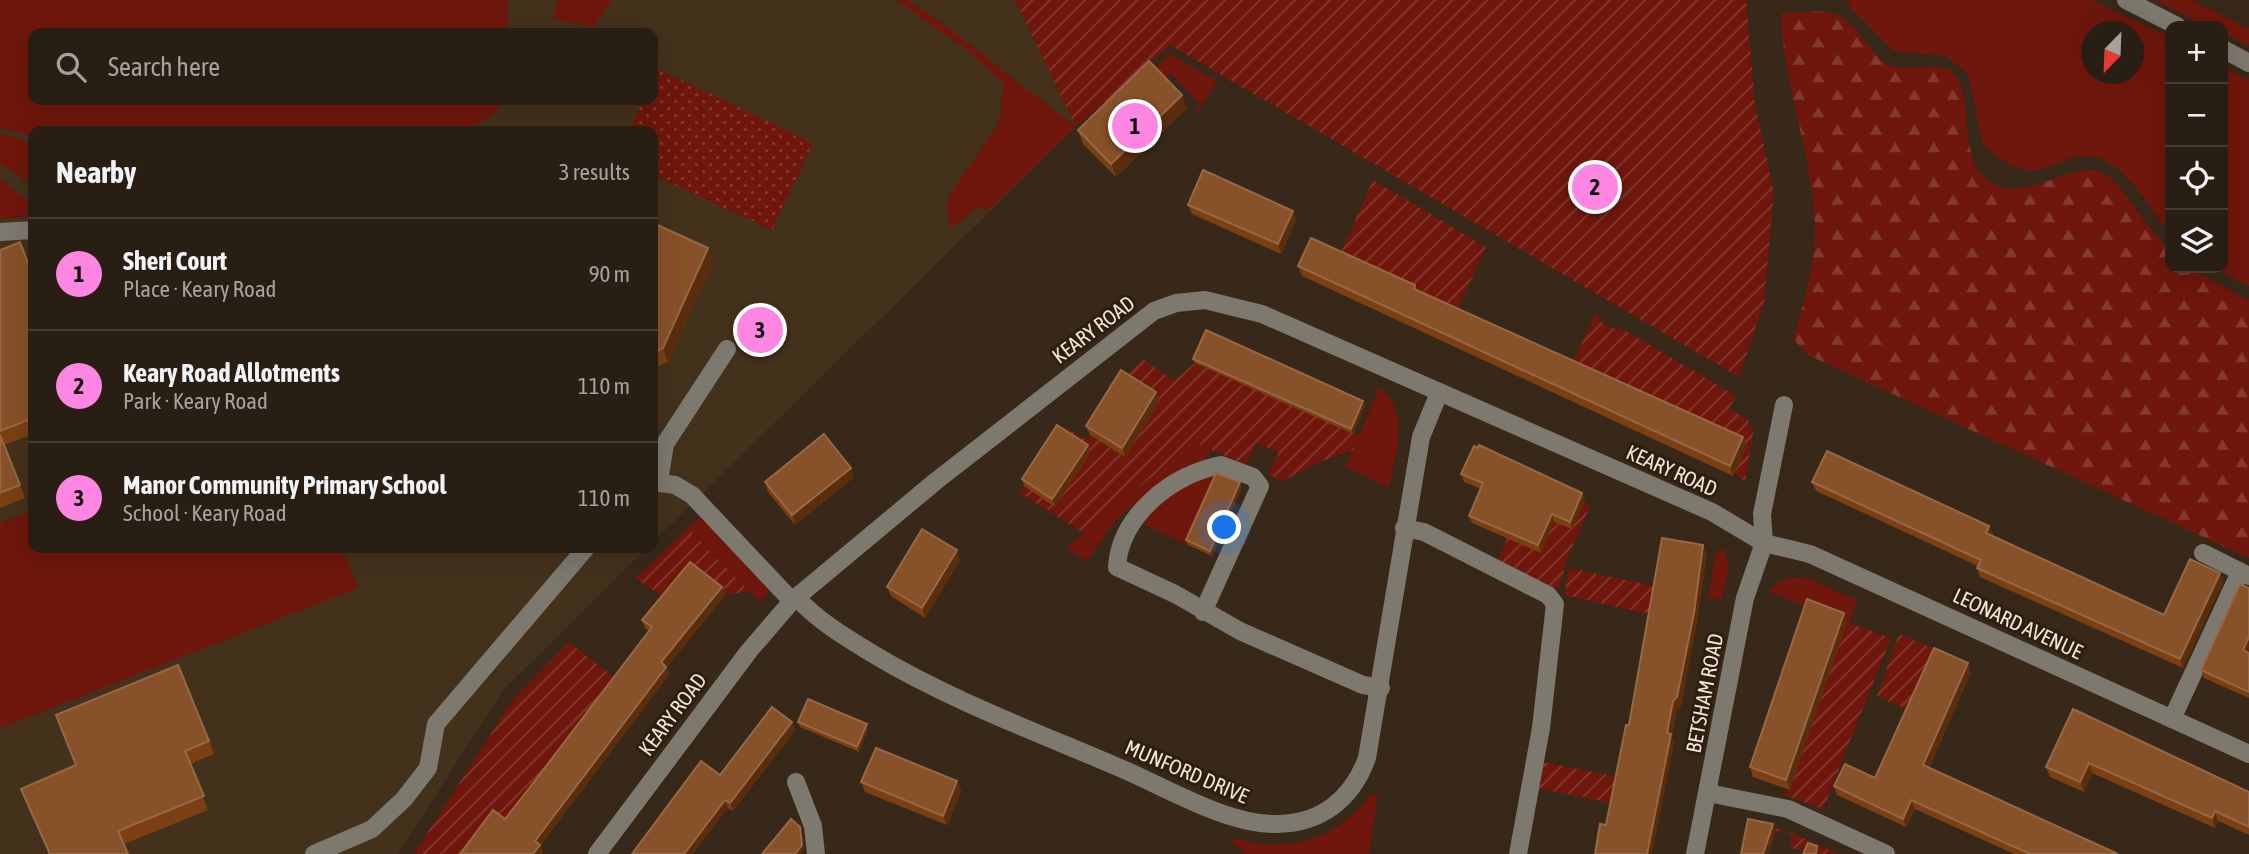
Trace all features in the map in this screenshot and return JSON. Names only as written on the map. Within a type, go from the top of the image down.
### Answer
[{"type":"street","points":[[2126,0],[2168,21]]},
{"type":"street","points":[[2228,52],[2249,63]]},
{"type":"street","points":[[0,232],[28,230]]},
{"type":"street","name":"KEARY ROAD","points":[[597,854],[749,652],[794,599],[1048,391],[1149,315],[1168,304],[1205,300],[1254,310],[1728,520],[1764,543]]},
{"type":"street","points":[[658,474],[667,440],[727,349]]},
{"type":"street","name":"MUNFORD DRIVE","points":[[658,482],[675,485],[692,495],[794,599],[831,628],[924,683],[1212,808],[1255,823],[1279,824],[1322,815],[1348,795],[1367,758],[1381,688],[1404,528],[1422,433],[1439,393]]},
{"type":"street","points":[[1764,543],[1762,514],[1784,405]]},
{"type":"street","points":[[1203,612],[1260,486],[1253,477],[1221,465],[1181,480],[1148,504],[1128,527],[1118,547],[1116,566],[1181,597],[1203,612],[1363,685],[1381,688]]},
{"type":"street","points":[[1404,528],[1424,532],[1552,598],[1555,604],[1541,728],[1518,854]]},
{"type":"street","name":"LEONARD AVENUE","points":[[1764,543],[1810,554],[2249,754]]},
{"type":"street","name":"BETSHAM ROAD","points":[[1695,854],[1745,597],[1764,543]]},
{"type":"street","points":[[314,854],[372,829],[400,804],[429,768],[436,724],[582,553]]},
{"type":"street","points":[[2172,719],[2245,574],[2203,553]]},
{"type":"street","points":[[796,782],[813,827],[816,854]]},
{"type":"street","points":[[1708,793],[1788,809],[1886,854]]},
{"type":"shaded area","points":[[0,0],[1015,0],[1076,127],[658,537],[658,126],[28,126],[28,553],[642,553],[503,690],[398,854],[0,854]]},
{"type":"green space","points":[[0,0],[508,0],[507,28],[28,28],[28,105],[502,105],[490,117],[474,126],[28,126],[28,134],[0,128]]},
{"type":"green space","points":[[558,0],[612,0],[593,27],[554,19]]},
{"type":"green space","points":[[896,0],[907,0],[946,26],[1076,127],[990,209],[975,208],[952,228],[949,226],[947,199],[999,123],[1003,83],[966,49]]},
{"type":"green space","points":[[1015,0],[1746,0],[1755,104],[1774,193],[1764,302],[1739,377],[1170,45],[1076,127]]},
{"type":"green space","points":[[1849,0],[2091,0],[2136,21],[2081,21],[2081,84],[2144,84],[2144,25],[2165,35],[2165,226],[2130,180],[2099,158],[2075,157],[2031,171],[2019,169],[2006,162],[1982,141],[1968,74],[1946,56],[1894,51],[1848,5]]},
{"type":"green space","points":[[2155,0],[2192,0],[2249,29],[2249,46],[2228,36],[2228,21],[2196,21]]},
{"type":"green space","points":[[1814,11],[1834,14],[1850,24],[1875,55],[1891,66],[1946,69],[1954,74],[1959,82],[1970,148],[1980,172],[1989,181],[2004,188],[2019,188],[2080,171],[2094,170],[2106,175],[2162,242],[2165,248],[2165,273],[2199,273],[2249,301],[2249,558],[1808,355],[1794,340],[1811,268],[1815,224],[1809,171],[1783,40],[1781,13]]},
{"type":"green space","points":[[1170,54],[1217,81],[1198,112],[1196,109],[1200,104],[1170,73],[1165,77],[1156,67]]},
{"type":"green space","points":[[658,69],[813,143],[772,230],[658,177],[658,126],[631,126],[641,105],[658,105]]},
{"type":"green space","points":[[2228,69],[2249,81],[2249,286],[2223,273],[2228,273]]},
{"type":"green space","points":[[0,133],[28,141],[28,183],[0,163]]},
{"type":"green space","points":[[0,180],[28,200],[28,216],[0,219]]},
{"type":"green space","points":[[1373,180],[1486,247],[1455,315],[1338,259]]},
{"type":"green space","points":[[1596,313],[1604,324],[1617,330],[1619,327],[1736,396],[1729,409],[1749,420],[1748,426],[1754,428],[1745,481],[1571,366]]},
{"type":"green space","points":[[1143,359],[1174,381],[1196,362],[1359,436],[1353,450],[1319,462],[1283,481],[1268,475],[1279,452],[1256,443],[1246,465],[1194,442],[1084,533],[1020,493],[1024,486],[1055,506],[1090,453],[1059,433],[1065,427],[1086,440],[1090,435],[1125,457],[1124,379]]},
{"type":"green space","points":[[1379,388],[1389,397],[1398,421],[1399,434],[1389,488],[1346,467]]},
{"type":"green space","points":[[1194,442],[1211,450],[1206,459],[1127,510],[1111,526],[1087,561],[1066,548]]},
{"type":"green space","points":[[1213,476],[1218,477],[1188,545],[1143,524],[1155,506],[1172,492]]},
{"type":"green space","points":[[1584,503],[1590,506],[1567,559],[1559,588],[1545,588],[1497,562],[1520,507]]},
{"type":"green space","points":[[28,512],[28,553],[344,553],[358,588],[0,728],[0,523]]},
{"type":"green space","points":[[700,517],[769,590],[761,603],[688,528]]},
{"type":"green space","points":[[688,528],[749,591],[725,595],[662,596],[635,578]]},
{"type":"green space","points":[[1723,548],[1729,565],[1722,600],[1708,598],[1716,553]]},
{"type":"green space","points":[[1569,568],[1659,587],[1653,615],[1564,595]]},
{"type":"green space","points":[[1791,577],[1810,579],[1858,601],[1849,623],[1769,592],[1777,583]]},
{"type":"green space","points":[[1847,622],[1891,638],[1823,809],[1782,794],[1790,789]]},
{"type":"green space","points":[[1899,634],[1940,651],[1912,712],[1877,696]]},
{"type":"green space","points":[[569,642],[620,682],[486,854],[414,854],[514,698]]},
{"type":"green space","points":[[1542,762],[1620,777],[1615,804],[1537,788]]},
{"type":"green space","points":[[1372,793],[1378,796],[1369,854],[1246,854],[1231,841],[1233,838],[1273,844],[1310,840],[1343,823]]},
{"type":"green space","points":[[1751,821],[1795,834],[1838,854],[1819,854],[1790,848],[1792,834],[1750,826]]},
{"type":"building","points":[[1149,61],[1182,95],[1111,164],[1078,130]]},
{"type":"building","points":[[1203,170],[1293,211],[1278,244],[1188,205]]},
{"type":"building","points":[[658,225],[708,248],[663,348],[658,350]]},
{"type":"building","points":[[1311,238],[1415,285],[1414,289],[1743,437],[1730,466],[1298,266]]},
{"type":"building","points":[[20,242],[28,264],[28,420],[0,431],[0,250]]},
{"type":"building","points":[[1206,330],[1363,401],[1351,429],[1193,359]]},
{"type":"building","points":[[1121,370],[1156,392],[1122,448],[1086,426]]},
{"type":"building","points":[[1057,425],[1088,445],[1052,499],[1022,479]]},
{"type":"building","points":[[824,434],[851,468],[792,515],[765,482]]},
{"type":"building","points":[[0,435],[20,485],[0,493]]},
{"type":"building","points":[[1479,445],[1582,493],[1570,522],[1552,514],[1538,545],[1469,516],[1483,483],[1461,474],[1474,446],[1478,448]]},
{"type":"building","points":[[1827,451],[1989,526],[1986,533],[2164,615],[2190,559],[2220,573],[2180,659],[1977,568],[1981,560],[1812,482]]},
{"type":"building","points":[[1216,473],[1240,482],[1210,551],[1186,540]]},
{"type":"building","points":[[922,529],[957,550],[922,608],[887,587]]},
{"type":"building","points":[[1662,538],[1703,545],[1694,613],[1677,697],[1673,701],[1667,733],[1671,734],[1647,854],[1595,854],[1600,824],[1606,825],[1626,725],[1629,725]]},
{"type":"building","points":[[690,562],[722,587],[661,662],[666,667],[535,841],[540,845],[533,854],[460,854],[493,810],[505,819],[652,627],[642,620]]},
{"type":"building","points":[[2240,584],[2249,588],[2249,637],[2243,650],[2249,653],[2249,692],[2201,670]]},
{"type":"building","points":[[1807,599],[1844,613],[1786,780],[1750,767]]},
{"type":"building","points":[[1934,648],[1968,663],[1923,765],[2118,854],[2030,854],[1911,800],[1903,819],[1834,786],[1845,764],[1875,778]]},
{"type":"building","points":[[178,665],[209,741],[185,751],[204,796],[118,831],[128,854],[50,854],[21,789],[76,765],[56,715]]},
{"type":"building","points":[[808,699],[867,724],[857,747],[798,722]]},
{"type":"building","points":[[772,707],[792,722],[730,803],[725,800],[684,854],[632,854],[701,761],[720,775]]},
{"type":"building","points":[[2073,709],[2249,792],[2249,827],[2215,811],[2212,818],[2089,763],[2080,782],[2046,767]]},
{"type":"building","points":[[876,748],[957,781],[943,816],[861,782]]},
{"type":"building","points":[[791,819],[800,827],[802,845],[795,854],[762,854]]},
{"type":"building","points":[[1748,819],[1773,824],[1763,854],[1741,854]]},
{"type":"building","points":[[1808,843],[1817,846],[1816,854],[1803,854]]},
{"type":"place","name":"Sheri Court","points":[[1135,126]]},
{"type":"place","name":"Keary Road Allotments","points":[[1595,187]]},
{"type":"place","name":"Manor Community Primary School","points":[[760,330]]}]
